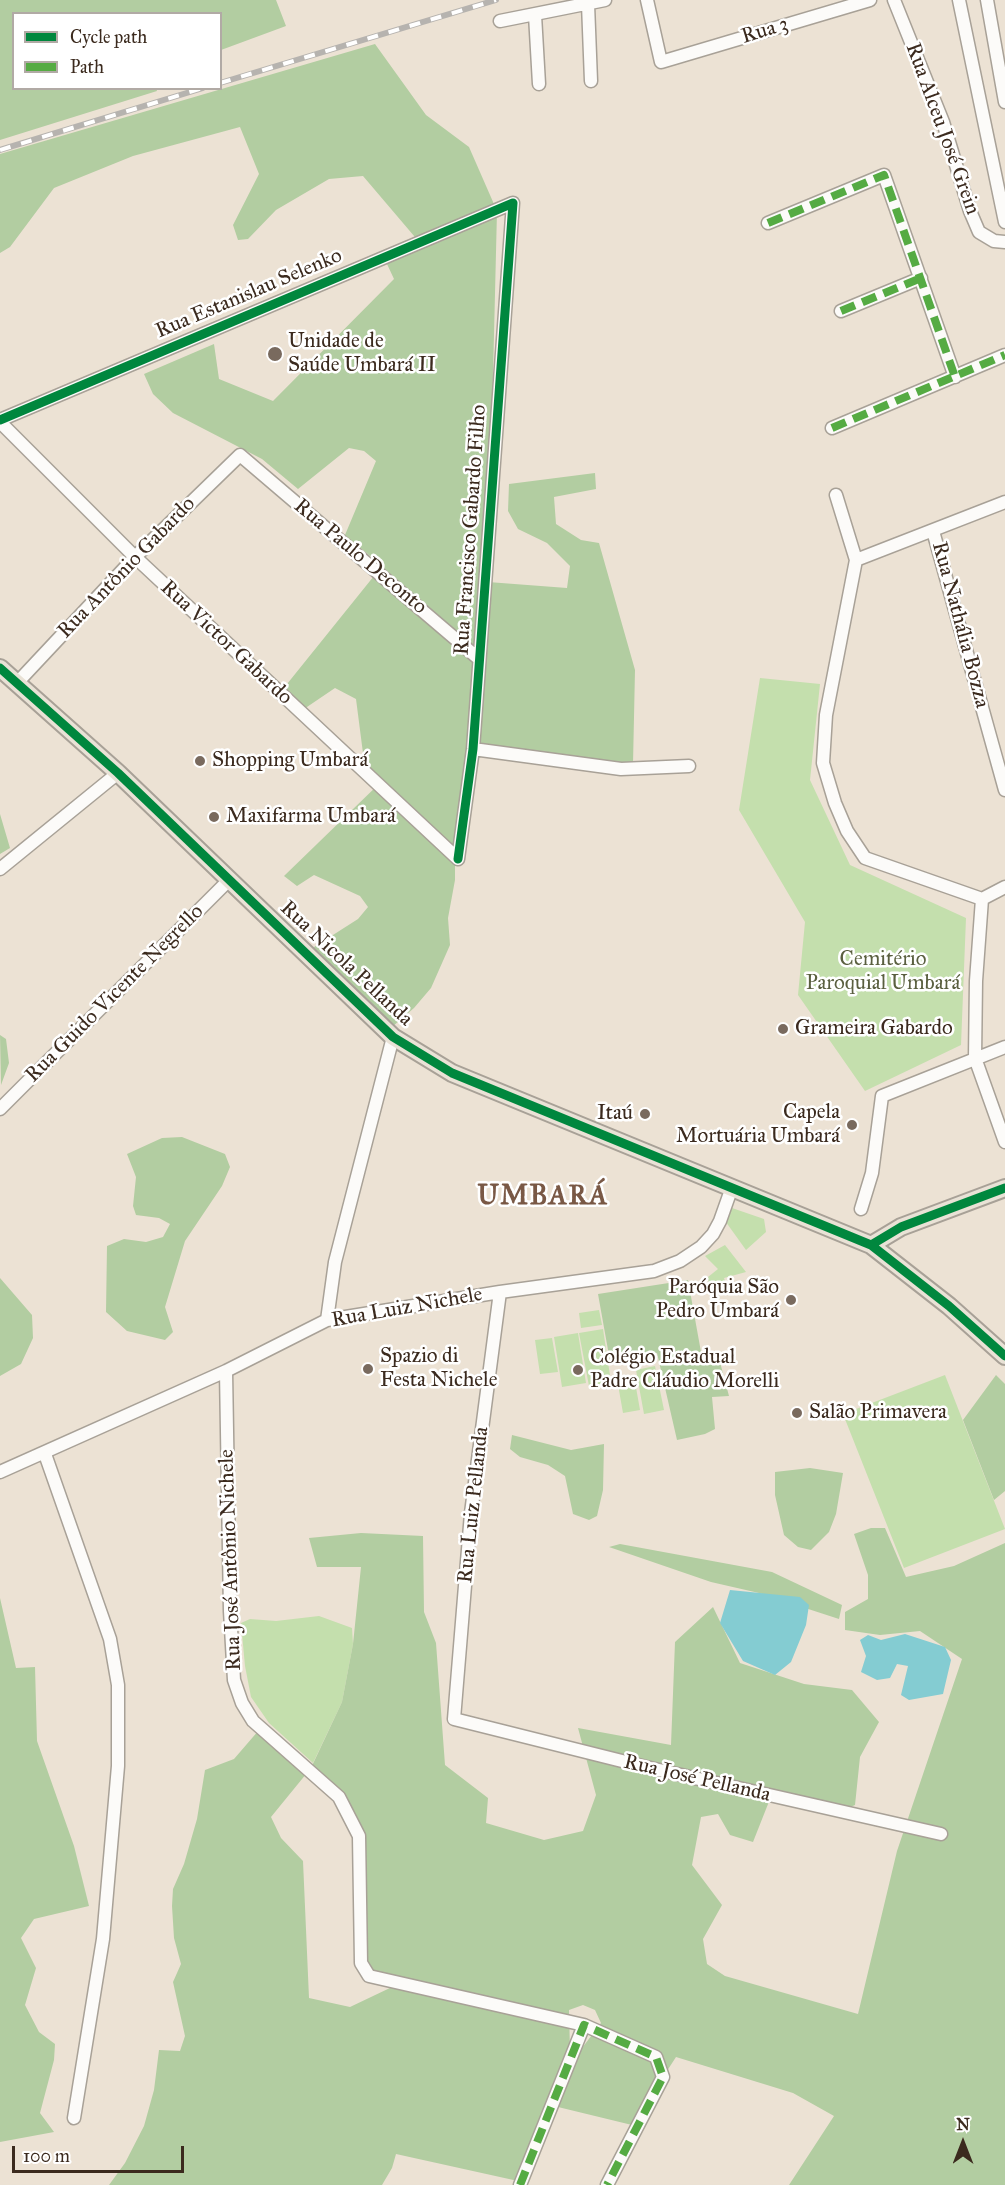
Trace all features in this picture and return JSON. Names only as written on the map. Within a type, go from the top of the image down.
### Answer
[{"type":"main road","name":"Rua Nicola Pellanda","points":[[5,675],[118,773],[393,1037],[452,1073],[731,1190],[871,1245]]},
{"type":"main road","points":[[1005,1188],[902,1227],[871,1245],[949,1306],[1005,1356]]},
{"type":"street","points":[[500,21],[605,0]]},
{"type":"street","name":"Rua 3","points":[[647,0],[661,62],[870,0]]},
{"type":"street","name":"Rua Alceu José Grein","points":[[894,0],[943,122],[970,212],[979,232],[994,241],[1005,242]]},
{"type":"street","points":[[959,0],[1005,222]]},
{"type":"street","points":[[987,0],[1005,102]]},
{"type":"street","points":[[588,4],[591,81]]},
{"type":"street","points":[[535,15],[539,84]]},
{"type":"street","points":[[768,223],[884,175],[955,377]]},
{"type":"street","name":"Rua Estanislau Selenko","points":[[0,421],[513,203]]},
{"type":"street","name":"Rua Francisco Gabardo Filho","points":[[458,859],[473,749],[513,203]]},
{"type":"street","points":[[841,311],[921,278]]},
{"type":"street","points":[[832,428],[1005,355]]},
{"type":"street","name":"Rua Victor Gabardo","points":[[0,421],[135,557],[458,859]]},
{"type":"street","name":"Rua Paulo Deconto","points":[[240,455],[479,658]]},
{"type":"street","name":"Rua Antônio Gabardo","points":[[5,675],[135,557],[240,455]]},
{"type":"street","points":[[836,495],[856,560],[825,715],[823,763],[843,821],[865,858],[982,899],[1005,887]]},
{"type":"street","points":[[856,560],[1005,502]]},
{"type":"street","name":"Rua Nathália Bozza","points":[[933,531],[1005,789]]},
{"type":"street","points":[[473,749],[621,769],[689,766]]},
{"type":"street","points":[[0,869],[118,773]]},
{"type":"street","name":"Rua Guido Vicente Negrello","points":[[0,1108],[230,879]]},
{"type":"street","points":[[982,899],[975,1058],[1005,1142]]},
{"type":"street","points":[[327,1320],[335,1262],[393,1037]]},
{"type":"street","points":[[861,1209],[872,1173],[882,1096],[1005,1047]]},
{"type":"street","name":"Rua Luiz Nichele","points":[[0,1472],[45,1454],[226,1371],[327,1320],[500,1292],[654,1271],[680,1261],[701,1247],[713,1234],[731,1190]]},
{"type":"street","name":"Rua Luiz Pellanda","points":[[454,1719],[471,1513],[500,1292]]},
{"type":"street","name":"Rua José Antônio Nichele","points":[[226,1371],[230,1600],[234,1680],[242,1703],[253,1720],[339,1797],[359,1836],[361,1963],[369,1976],[584,2025],[656,2057],[663,2077],[607,2185]]},
{"type":"street","points":[[45,1454],[110,1640],[118,1685],[118,1766],[104,1939],[74,2118]]},
{"type":"street","name":"Rua José Pellanda","points":[[454,1719],[646,1767],[941,1834]]},
{"type":"street","points":[[520,2185],[584,2025]]},
{"type":"green space","points":[[0,0],[276,0],[286,26],[222,50],[222,12],[12,12],[12,90],[157,91],[0,140]]},
{"type":"green space","points":[[375,44],[426,115],[469,147],[497,211],[488,582],[567,588],[570,566],[547,543],[518,529],[508,511],[509,484],[595,473],[596,489],[554,497],[556,524],[581,540],[599,543],[635,670],[633,764],[472,746],[455,844],[455,880],[448,918],[450,945],[431,988],[414,1008],[392,1027],[311,949],[358,919],[368,907],[360,896],[314,875],[297,886],[284,876],[383,780],[364,761],[356,699],[335,688],[304,709],[283,689],[382,566],[345,535],[376,461],[364,451],[349,448],[298,489],[262,459],[173,413],[153,394],[144,374],[214,344],[219,379],[273,401],[394,279],[387,264],[420,243],[363,176],[329,179],[276,210],[248,239],[238,240],[233,225],[259,174],[240,127],[133,156],[54,188],[10,247],[0,253],[0,154]]},
{"type":"green space","name":"Cemitério Paroquial Umbará","points":[[760,678],[820,684],[810,780],[850,865],[966,918],[961,1045],[865,1091],[798,995],[805,922],[739,810]]},
{"type":"green space","points":[[0,814],[10,848],[0,854]]},
{"type":"green space","points":[[0,1035],[6,1039],[9,1063],[1,1085]]},
{"type":"green space","points":[[182,1137],[225,1154],[230,1167],[222,1186],[185,1241],[165,1307],[173,1332],[165,1340],[127,1331],[106,1312],[107,1246],[124,1239],[146,1242],[163,1237],[170,1224],[159,1218],[136,1215],[133,1206],[136,1177],[127,1154],[162,1138]]},
{"type":"green space","points":[[732,1208],[764,1219],[766,1232],[746,1250],[723,1218]]},
{"type":"green space","points":[[725,1245],[746,1272],[724,1278],[725,1281],[709,1286],[708,1277],[718,1269],[705,1256]]},
{"type":"green space","points":[[0,1278],[32,1315],[33,1338],[21,1364],[0,1376]]},
{"type":"green space","points":[[688,1280],[701,1352],[717,1351],[729,1396],[712,1397],[715,1429],[705,1434],[677,1440],[657,1353],[610,1361],[598,1294]]},
{"type":"green space","points":[[599,1310],[602,1325],[581,1328],[579,1313]]},
{"type":"green space","points":[[603,1329],[611,1382],[589,1386],[579,1333]]},
{"type":"green space","points":[[578,1333],[586,1383],[562,1387],[554,1337]]},
{"type":"green space","points":[[552,1338],[558,1372],[540,1374],[535,1340]]},
{"type":"green space","points":[[655,1366],[664,1410],[644,1414],[636,1370]]},
{"type":"green space","points":[[945,1375],[1005,1529],[904,1568],[843,1414]]},
{"type":"green space","points":[[996,1375],[1005,1384],[1005,1491],[994,1500],[963,1420]]},
{"type":"green space","points":[[634,1376],[640,1410],[623,1413],[617,1379]]},
{"type":"green space","points":[[512,1435],[571,1450],[604,1444],[603,1490],[597,1516],[589,1520],[573,1514],[565,1476],[548,1465],[520,1457],[510,1449]]},
{"type":"green space","points":[[810,1468],[843,1473],[836,1514],[829,1532],[811,1550],[798,1547],[784,1535],[775,1495],[775,1472]]},
{"type":"green space","points":[[871,1528],[885,1528],[906,1577],[954,1566],[1005,1543],[1005,2185],[789,2185],[834,2116],[793,2093],[676,2057],[632,2125],[558,2107],[579,2052],[601,2023],[595,2010],[583,2005],[569,2010],[570,2051],[518,2181],[396,2154],[392,2168],[382,2185],[109,2185],[125,2163],[144,2126],[154,2090],[159,2050],[180,2051],[185,2036],[173,1982],[181,1964],[174,1938],[173,1889],[184,1864],[197,1819],[205,1770],[234,1759],[259,1730],[311,1768],[342,1702],[353,1644],[361,1567],[317,1567],[309,1538],[361,1533],[423,1536],[424,1612],[436,1643],[445,1765],[488,1798],[486,1823],[544,1840],[583,1831],[596,1795],[578,1728],[671,1745],[675,1642],[713,1607],[740,1663],[804,1684],[852,1690],[879,1722],[860,1757],[855,1805],[836,1813],[770,1799],[753,1842],[730,1835],[718,1814],[701,1817],[692,1865],[722,1905],[703,1939],[707,1964],[725,1976],[858,2014],[897,1851],[962,1659],[920,1631],[880,1635],[845,1630],[845,1612],[868,1599],[868,1575],[854,1534]],"holes":[[[311,1768],[360,1831],[366,1854],[364,1961],[373,1973],[392,1987],[350,2007],[309,1998],[303,1861],[281,1838],[271,1817]]]},
{"type":"green space","points":[[620,1544],[772,1572],[842,1605],[839,1619],[759,1593],[711,1582],[609,1547]]},
{"type":"green space","points":[[0,1598],[16,1668],[35,1667],[37,1741],[74,1846],[89,1906],[34,1919],[21,1938],[36,1968],[25,2005],[39,2032],[55,2044],[54,2060],[40,2113],[54,2132],[0,2142]]},
{"type":"green space","points":[[319,1616],[352,1628],[353,1644],[342,1702],[313,1763],[269,1723],[251,1697],[241,1623],[250,1619],[276,1621]]},
{"type":"water","points":[[730,1590],[800,1597],[809,1605],[806,1625],[791,1662],[775,1675],[743,1661],[720,1623]]},
{"type":"water","points":[[905,1634],[945,1647],[951,1660],[943,1694],[909,1700],[901,1695],[908,1666],[897,1664],[890,1678],[877,1680],[861,1672],[866,1656],[860,1640],[868,1635],[881,1640]]},
{"type":"railway","points":[[222,82],[496,0]]},
{"type":"railway","points":[[0,150],[196,90]]},
{"type":"marked path","points":[[768,223],[884,175],[955,377]]},
{"type":"marked path","points":[[841,311],[921,278]]},
{"type":"marked path","points":[[832,428],[1005,355]]},
{"type":"marked path","points":[[520,2185],[584,2025],[656,2057],[663,2077],[607,2185]]},
{"type":"cycle path","points":[[0,420],[513,203],[473,749],[458,859]]},
{"type":"cycle path","points":[[0,668],[118,773],[393,1037],[452,1073],[871,1245],[949,1306],[1005,1356]]},
{"type":"cycle path","points":[[871,1245],[901,1227],[1005,1188]]},
{"type":"place","name":"Unidade de Saúde Umbará II","points":[[275,354]]},
{"type":"place","name":"Shopping Umbará","points":[[200,761]]},
{"type":"place","name":"Maxifarma Umbará","points":[[214,817]]},
{"type":"place","name":"Grameira Gabardo","points":[[783,1029]]},
{"type":"place","name":"Itaú","points":[[645,1114]]},
{"type":"place","name":"Capela Mortuária Umbará","points":[[852,1125]]},
{"type":"place","name":"Paróquia São Pedro Umbará","points":[[791,1300]]},
{"type":"place","name":"Spazio di Festa Nichele","points":[[368,1369]]},
{"type":"place","name":"Colégio Estadual Padre Cláudio Morelli","points":[[578,1370]]},
{"type":"place","name":"Salão Primavera","points":[[797,1413]]},
{"type":"district","name":"UMBARÁ","points":[[543,1197]]}]
